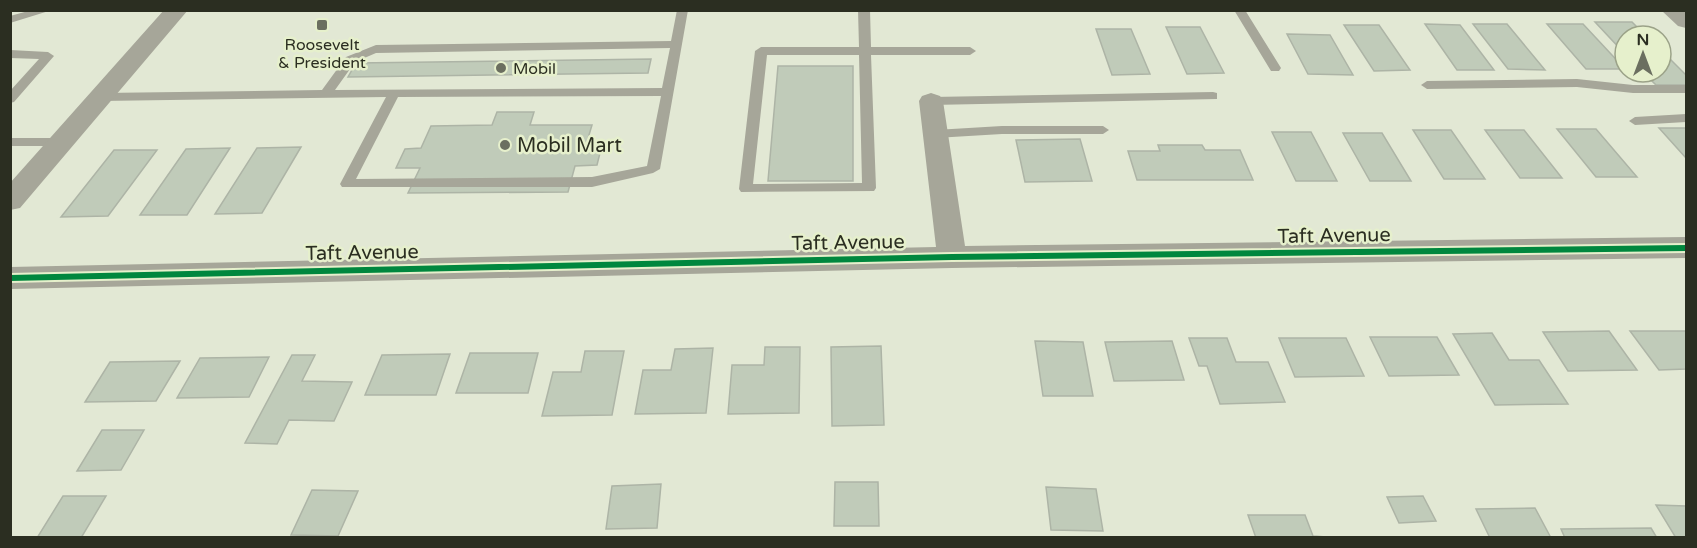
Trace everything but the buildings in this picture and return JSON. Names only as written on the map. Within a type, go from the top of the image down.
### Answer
[{"type":"street","points":[[14,192],[63,142],[177,10]]},
{"type":"street","points":[[1672,10],[1686,21]]},
{"type":"street","points":[[932,101],[952,257]]},
{"type":"street","name":"Taft Avenue","points":[[10,278],[952,257],[1686,248]]},
{"type":"lane","points":[[10,20],[47,10]]},
{"type":"lane","points":[[393,95],[347,184],[592,182],[653,169],[683,10]]},
{"type":"lane","points":[[864,10],[865,52],[869,188],[746,189],[761,51],[865,52],[970,51]]},
{"type":"lane","points":[[1239,10],[1275,68]]},
{"type":"lane","points":[[326,94],[347,59],[359,53],[376,50],[676,44]]},
{"type":"lane","points":[[10,54],[48,56],[10,99]]},
{"type":"lane","points":[[1427,86],[1577,83],[1634,89],[1686,89]]},
{"type":"lane","points":[[101,98],[668,92]]},
{"type":"lane","points":[[932,101],[1213,96]]},
{"type":"lane","points":[[1635,121],[1686,118]]},
{"type":"lane","points":[[935,134],[1002,130],[1103,130]]},
{"type":"lane","points":[[10,142],[63,142]]},
{"type":"cycle path","points":[[10,278],[952,257],[1686,248]]},
{"type":"place","name":"Roosevelt & President","points":[[322,25]]},
{"type":"place","name":"Mobil","points":[[501,68]]},
{"type":"place","name":"Mobil Mart","points":[[505,145]]}]
